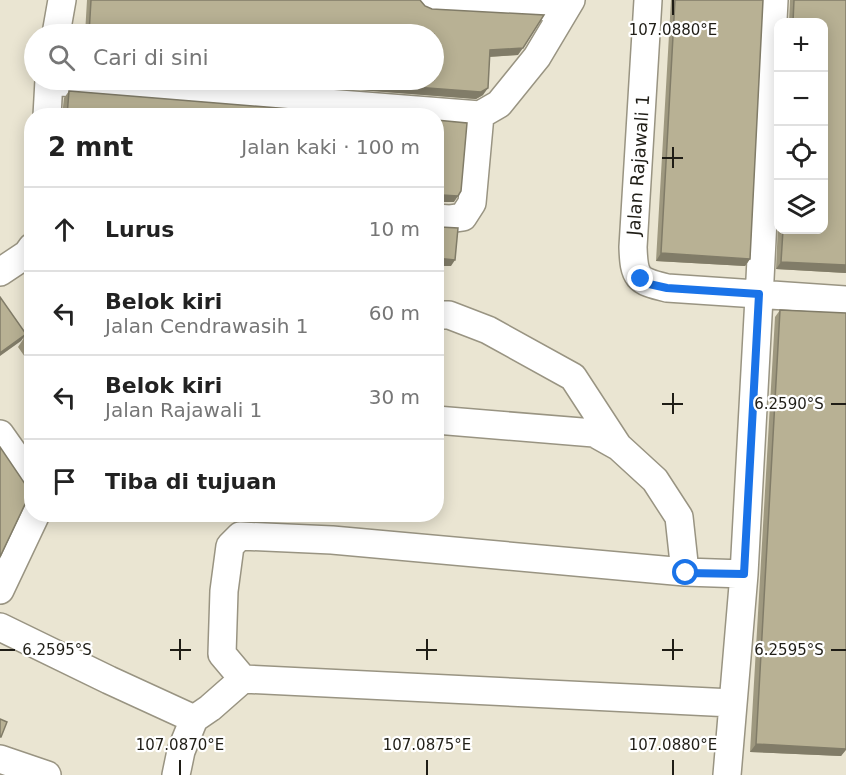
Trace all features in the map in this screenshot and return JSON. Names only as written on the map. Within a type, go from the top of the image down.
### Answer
[{"type":"street","points":[[58,24],[62,0]]},
{"type":"street","points":[[429,0],[569,4],[537,57],[499,104],[480,116],[444,113]]},
{"type":"street","name":"Jalan Rajawali 1","points":[[648,0],[633,267],[641,279],[649,284],[667,288],[846,300]]},
{"type":"street","points":[[728,775],[744,574],[774,0]]},
{"type":"street","points":[[47,108],[48,90]]},
{"type":"street","points":[[169,90],[384,108]]},
{"type":"street","points":[[444,219],[464,217],[472,203],[480,116]]},
{"type":"street","points":[[0,272],[24,254]]},
{"type":"street","points":[[444,315],[488,330],[573,377],[618,447]]},
{"type":"street","points":[[444,421],[594,433],[618,447],[656,480],[679,517],[686,573]]},
{"type":"street","points":[[0,434],[24,468]]},
{"type":"street","points":[[0,590],[32,522]]},
{"type":"street","points":[[243,679],[222,654],[224,591],[230,546],[240,536],[332,540],[686,573],[744,574]]},
{"type":"street","points":[[0,627],[194,719]]},
{"type":"street","points":[[176,775],[181,751],[194,719],[243,679],[732,703]]},
{"type":"street","points":[[0,759],[47,775]]},
{"type":"building","points":[[91,0],[420,0],[432,9],[544,15],[523,48],[490,50],[488,88],[481,92],[444,89],[444,24],[90,24]]},
{"type":"building","points":[[675,0],[763,0],[750,259],[661,253]]},
{"type":"building","points":[[794,0],[846,0],[846,265],[781,262],[783,234],[828,234],[828,18],[793,18]]},
{"type":"building","points":[[69,91],[279,108],[68,108]]},
{"type":"building","points":[[444,121],[467,123],[461,191],[458,196],[444,195]]},
{"type":"building","points":[[444,227],[458,228],[455,260],[444,259]]},
{"type":"building","points":[[0,297],[24,331],[24,335],[0,353]]},
{"type":"building","points":[[780,310],[846,313],[846,749],[756,744]]},
{"type":"building","points":[[0,447],[24,483],[24,506],[0,557]]},
{"type":"building","points":[[0,719],[7,722],[1,737],[0,737]]},
{"type":"route","points":[[641,279],[649,284],[667,288],[759,294],[744,574],[686,573]]}]
